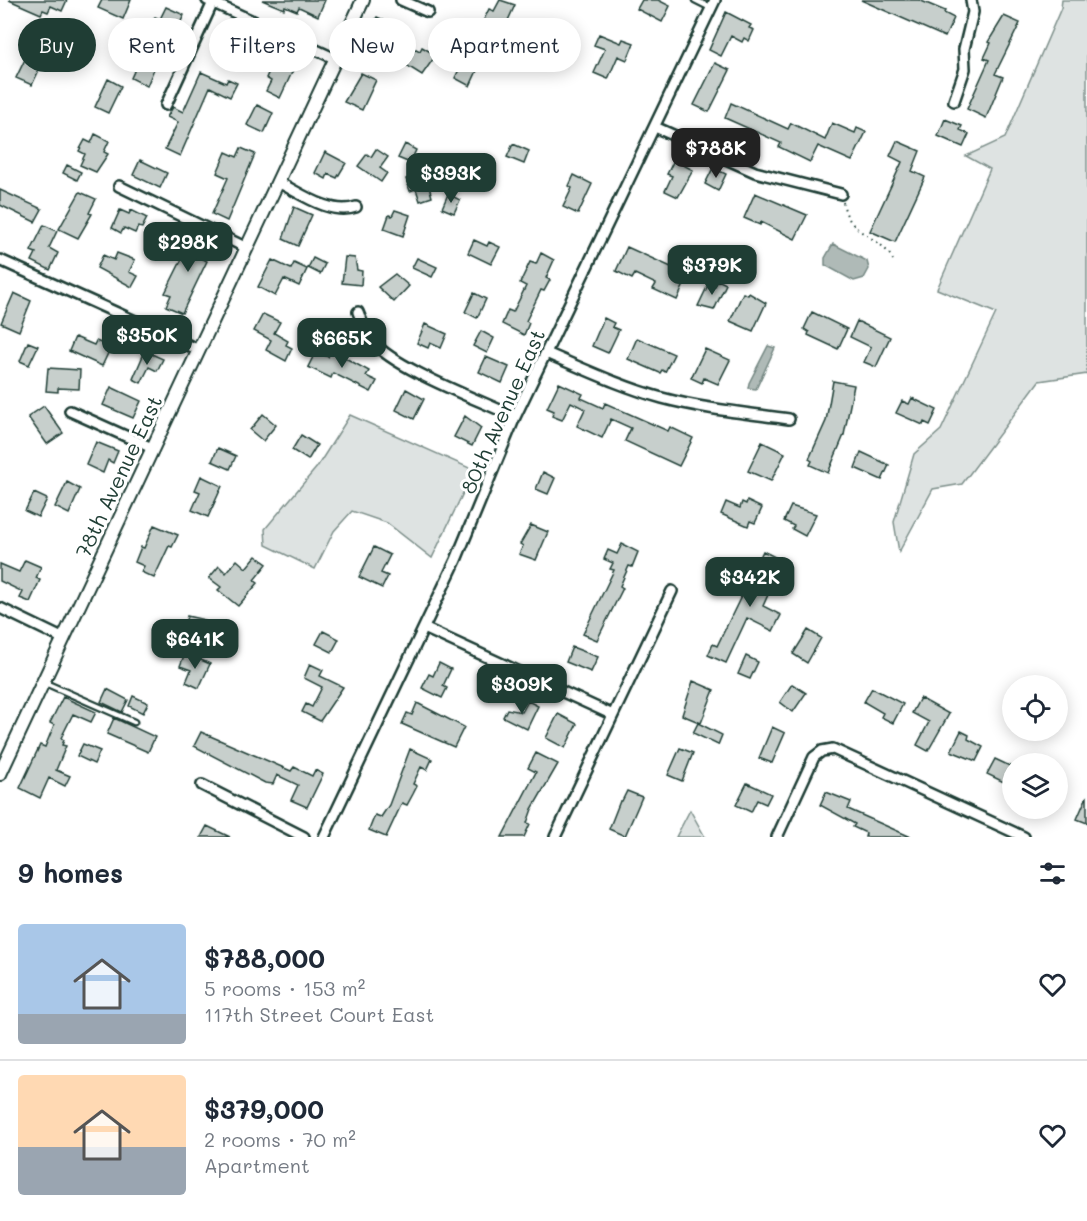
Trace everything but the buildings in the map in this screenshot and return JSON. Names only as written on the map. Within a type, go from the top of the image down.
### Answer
[{"type":"street","name":"78th Avenue East","points":[[355,18],[363,0]]},
{"type":"street","points":[[401,0],[428,12]]},
{"type":"street","points":[[954,101],[965,69],[964,49],[974,12],[971,0]]},
{"type":"street","points":[[166,105],[211,1],[329,56]]},
{"type":"street","name":"80th Avenue East","points":[[324,837],[456,560],[515,417],[713,4]]},
{"type":"street","name":"78th Avenue East","points":[[0,774],[330,72]]},
{"type":"street","points":[[655,127],[755,172],[841,194]]},
{"type":"street","points":[[278,182],[335,209],[346,211],[356,207]]},
{"type":"street","points":[[119,186],[247,248]]},
{"type":"street","points":[[0,260],[199,350]]},
{"type":"street","points":[[358,312],[366,333],[374,343],[399,362],[515,417]]},
{"type":"street","points":[[546,353],[627,387],[662,398],[705,408],[789,419]]},
{"type":"street","points":[[70,411],[152,448]]},
{"type":"street","points":[[555,837],[672,591]]},
{"type":"street","points":[[0,609],[64,639]]},
{"type":"street","points":[[424,628],[613,715]]},
{"type":"street","points":[[777,837],[814,758],[828,750],[839,749],[1024,837]]},
{"type":"street","points":[[202,785],[304,837]]},
{"type":"lane","points":[[695,0],[713,4]]},
{"type":"lane","points":[[44,682],[134,722]]},
{"type":"path","points":[[841,194],[845,215],[851,224],[860,233],[883,244],[893,260]]},
{"type":"shaded area","points":[[1062,0],[1087,0],[1087,374],[1039,381],[962,484],[933,489],[899,552],[894,522],[914,454],[941,430],[996,313],[937,289],[990,169],[966,156],[1005,138],[1061,8]]},
{"type":"shaded area","points":[[833,244],[867,261],[869,269],[864,278],[854,281],[825,265],[825,258]]},
{"type":"shaded area","points":[[768,346],[775,348],[756,389],[748,388],[749,383]]},
{"type":"shaded area","points":[[350,415],[474,470],[432,558],[387,523],[352,511],[334,531],[315,569],[266,545],[265,529],[317,467]]},
{"type":"shaded area","points":[[690,810],[705,837],[676,837]]}]
